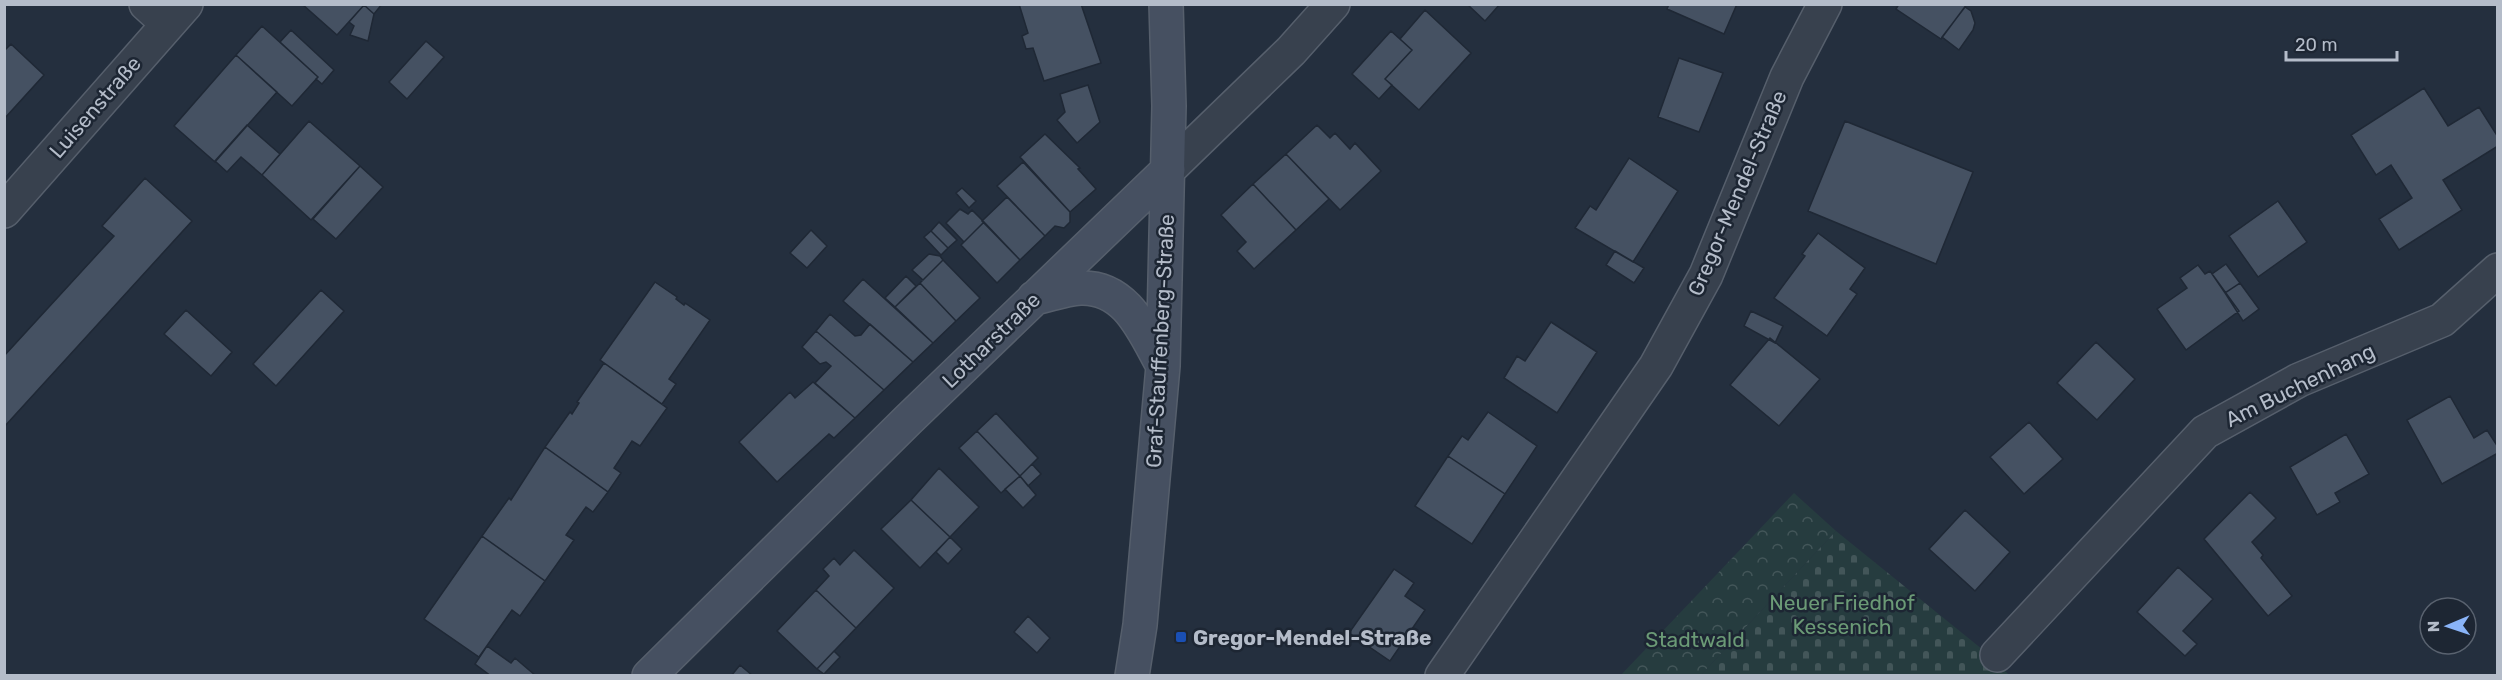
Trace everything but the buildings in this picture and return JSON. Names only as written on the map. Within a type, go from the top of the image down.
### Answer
[{"type":"street","name":"Graf-Stauffenberg-Straße","points":[[1132,675],[1140,625],[1163,366],[1168,170],[1166,4]]},
{"type":"street","name":"Lotharstraße","points":[[649,675],[1034,298],[1291,51],[1333,4]]},
{"type":"street","name":"Gregor-Mendel-Straße","points":[[1442,675],[1656,366],[1706,275],[1787,77],[1825,4]]},
{"type":"street","name":"Luisenstraße","points":[[4,211],[166,11]]},
{"type":"street","name":"Am Buchenhang","points":[[1997,654],[2205,432],[2299,380],[2442,320],[2498,270]]},
{"type":"street","points":[[1034,298],[1080,288],[1106,291],[1131,309],[1163,366]]},
{"type":"green space","name":"Stadtwald","points":[[1794,493],[1836,531],[1701,675],[1620,676]]},
{"type":"green space","name":"Neuer Friedhof Kessenich","points":[[1836,531],[1993,658],[2009,675],[1700,676]]},
{"type":"place","name":"Gregor-Mendel-Straße","points":[[1181,637]]}]
